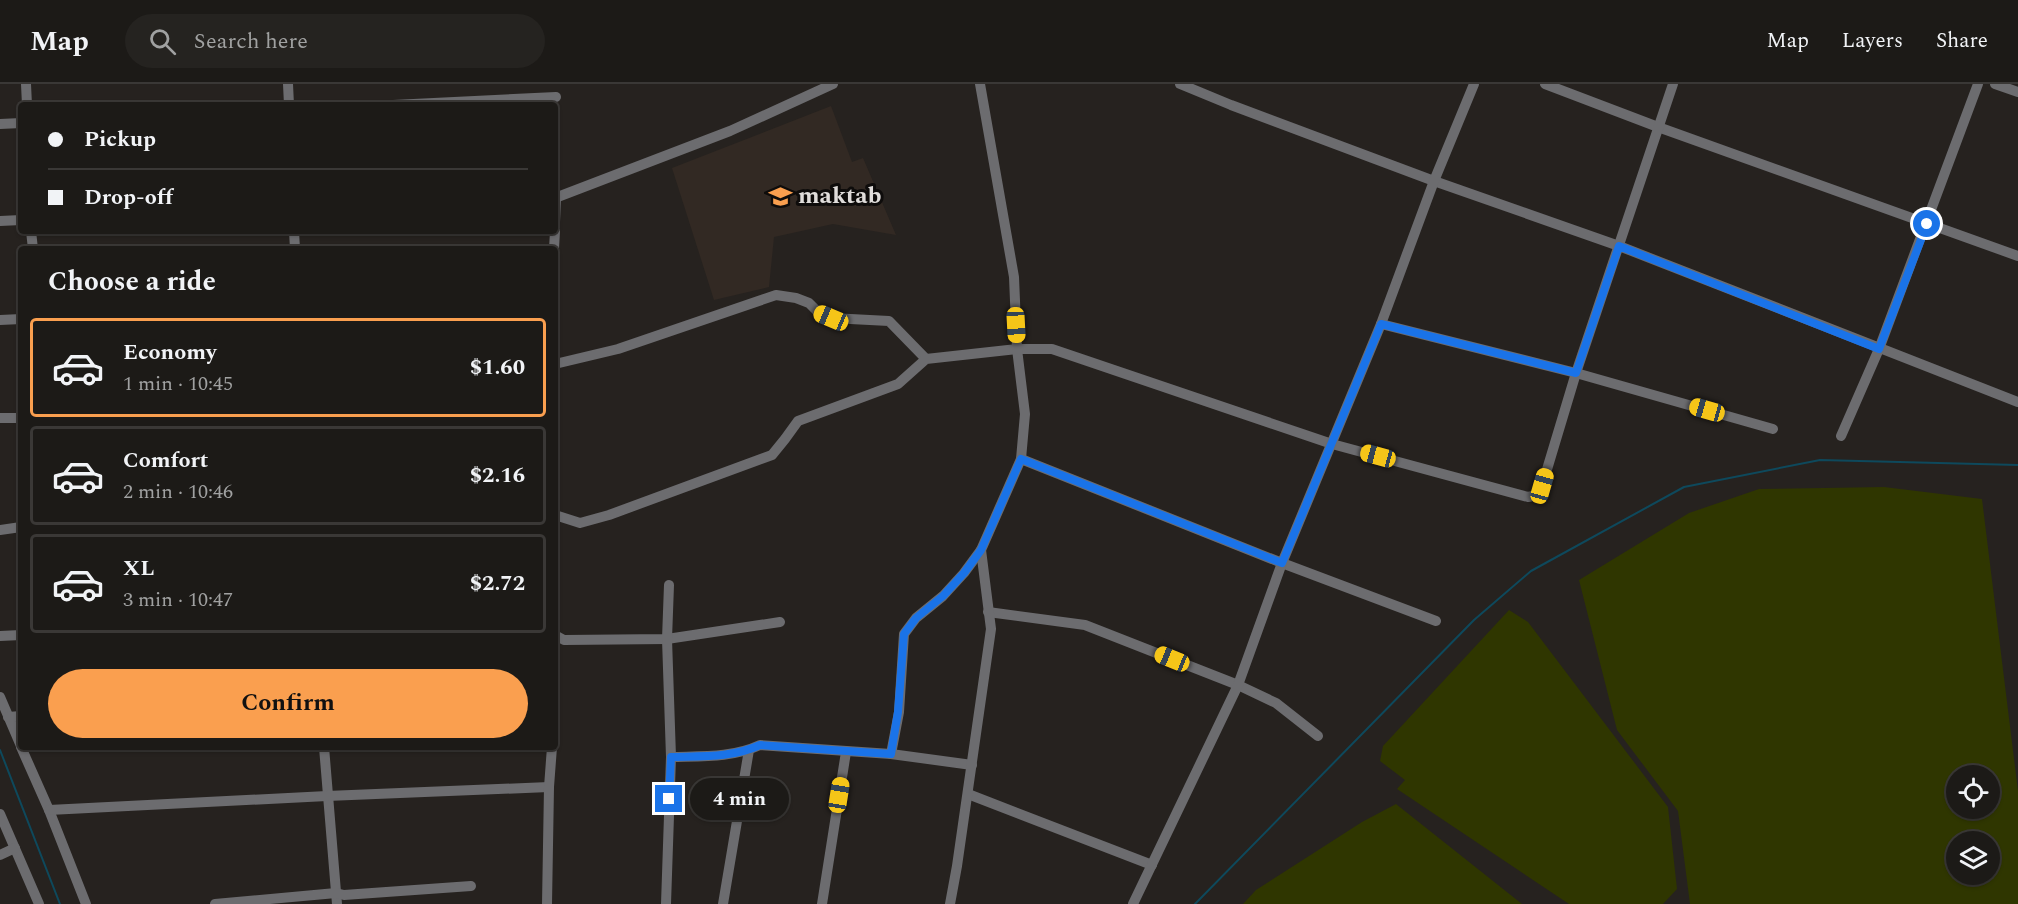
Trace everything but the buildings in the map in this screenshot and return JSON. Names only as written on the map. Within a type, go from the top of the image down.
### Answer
[{"type":"street","points":[[26,84],[27,102]]},
{"type":"street","points":[[288,84],[289,102]]},
{"type":"street","points":[[558,197],[730,131],[833,84]]},
{"type":"street","points":[[891,754],[898,712],[904,634],[916,618],[943,596],[981,550],[1021,459],[1025,414],[1017,349],[1014,277],[980,84]]},
{"type":"street","points":[[1180,84],[1434,181],[1619,246],[2018,402]]},
{"type":"street","points":[[1133,904],[1238,685],[1282,563],[1381,324],[1434,181],[1474,84]]},
{"type":"street","points":[[1545,84],[2018,256]]},
{"type":"street","points":[[558,516],[580,523],[609,515],[772,455],[798,421],[898,384],[926,359],[1017,349],[1052,349],[1332,444],[1528,497],[1537,495],[1542,486],[1576,373],[1673,84]]},
{"type":"street","points":[[1841,436],[1879,349],[1978,84]]},
{"type":"street","points":[[1995,84],[2018,92]]},
{"type":"street","points":[[454,102],[556,97]]},
{"type":"street","points":[[0,124],[18,123]]},
{"type":"street","points":[[0,221],[18,220]]},
{"type":"street","points":[[558,363],[618,349],[776,296],[796,298],[810,303],[819,313],[831,318],[889,321],[926,359]]},
{"type":"street","points":[[0,320],[18,319]]},
{"type":"street","points":[[1381,324],[1576,373],[1773,429]]},
{"type":"street","points":[[0,418],[18,417]]},
{"type":"street","points":[[1021,459],[1282,563],[1436,621]]},
{"type":"street","points":[[0,530],[18,527]]},
{"type":"street","points":[[950,904],[991,629],[981,550]]},
{"type":"street","points":[[666,904],[671,757],[667,639],[669,585]]},
{"type":"street","points":[[988,612],[1085,625],[1238,685],[1276,703],[1318,736]]},
{"type":"street","points":[[558,637],[564,640],[667,639],[780,622]]},
{"type":"street","points":[[0,636],[18,635]]},
{"type":"street","points":[[0,697],[18,740]]},
{"type":"street","points":[[8,717],[18,717]]},
{"type":"street","points":[[671,757],[718,756],[760,745],[891,754],[972,765]]},
{"type":"street","points":[[22,750],[86,904]]},
{"type":"street","points":[[324,750],[337,898]]},
{"type":"street","points":[[547,904],[552,750]]},
{"type":"street","points":[[723,904],[748,750]]},
{"type":"street","points":[[822,904],[846,752]]},
{"type":"street","points":[[49,810],[549,787]]},
{"type":"street","points":[[968,794],[1152,865]]},
{"type":"street","points":[[0,814],[39,904]]},
{"type":"street","points":[[0,855],[15,848]]},
{"type":"street","points":[[215,904],[337,898],[344,895],[471,886]]},
{"type":"shaded area","name":"maktab","points":[[831,106],[852,162],[863,158],[896,235],[833,224],[774,237],[769,287],[714,300],[672,168]]},
{"type":"green space","points":[[1884,487],[1982,499],[2018,791],[2018,904],[1690,904],[1678,811],[1617,730],[1579,580],[1689,513],[1759,489]]},
{"type":"green space","points":[[1509,610],[1528,622],[1668,807],[1677,889],[1663,904],[1569,904],[1397,789],[1405,780],[1380,761],[1383,746]]},
{"type":"green space","points":[[1396,804],[1522,904],[1243,904],[1256,890],[1362,822]]},
{"type":"waterway","points":[[1195,904],[1474,620],[1531,571],[1684,487],[1820,460],[2018,465]]},
{"type":"waterway","points":[[0,750],[60,904]]},
{"type":"place","name":"maktab","points":[[780,196]]},
{"type":"route","points":[[669,799],[671,757],[718,756],[760,745],[891,754],[898,712],[904,634],[916,618],[943,596],[981,550],[1021,459],[1282,563],[1381,324],[1576,373],[1619,246],[1879,349],[1927,224]]}]
